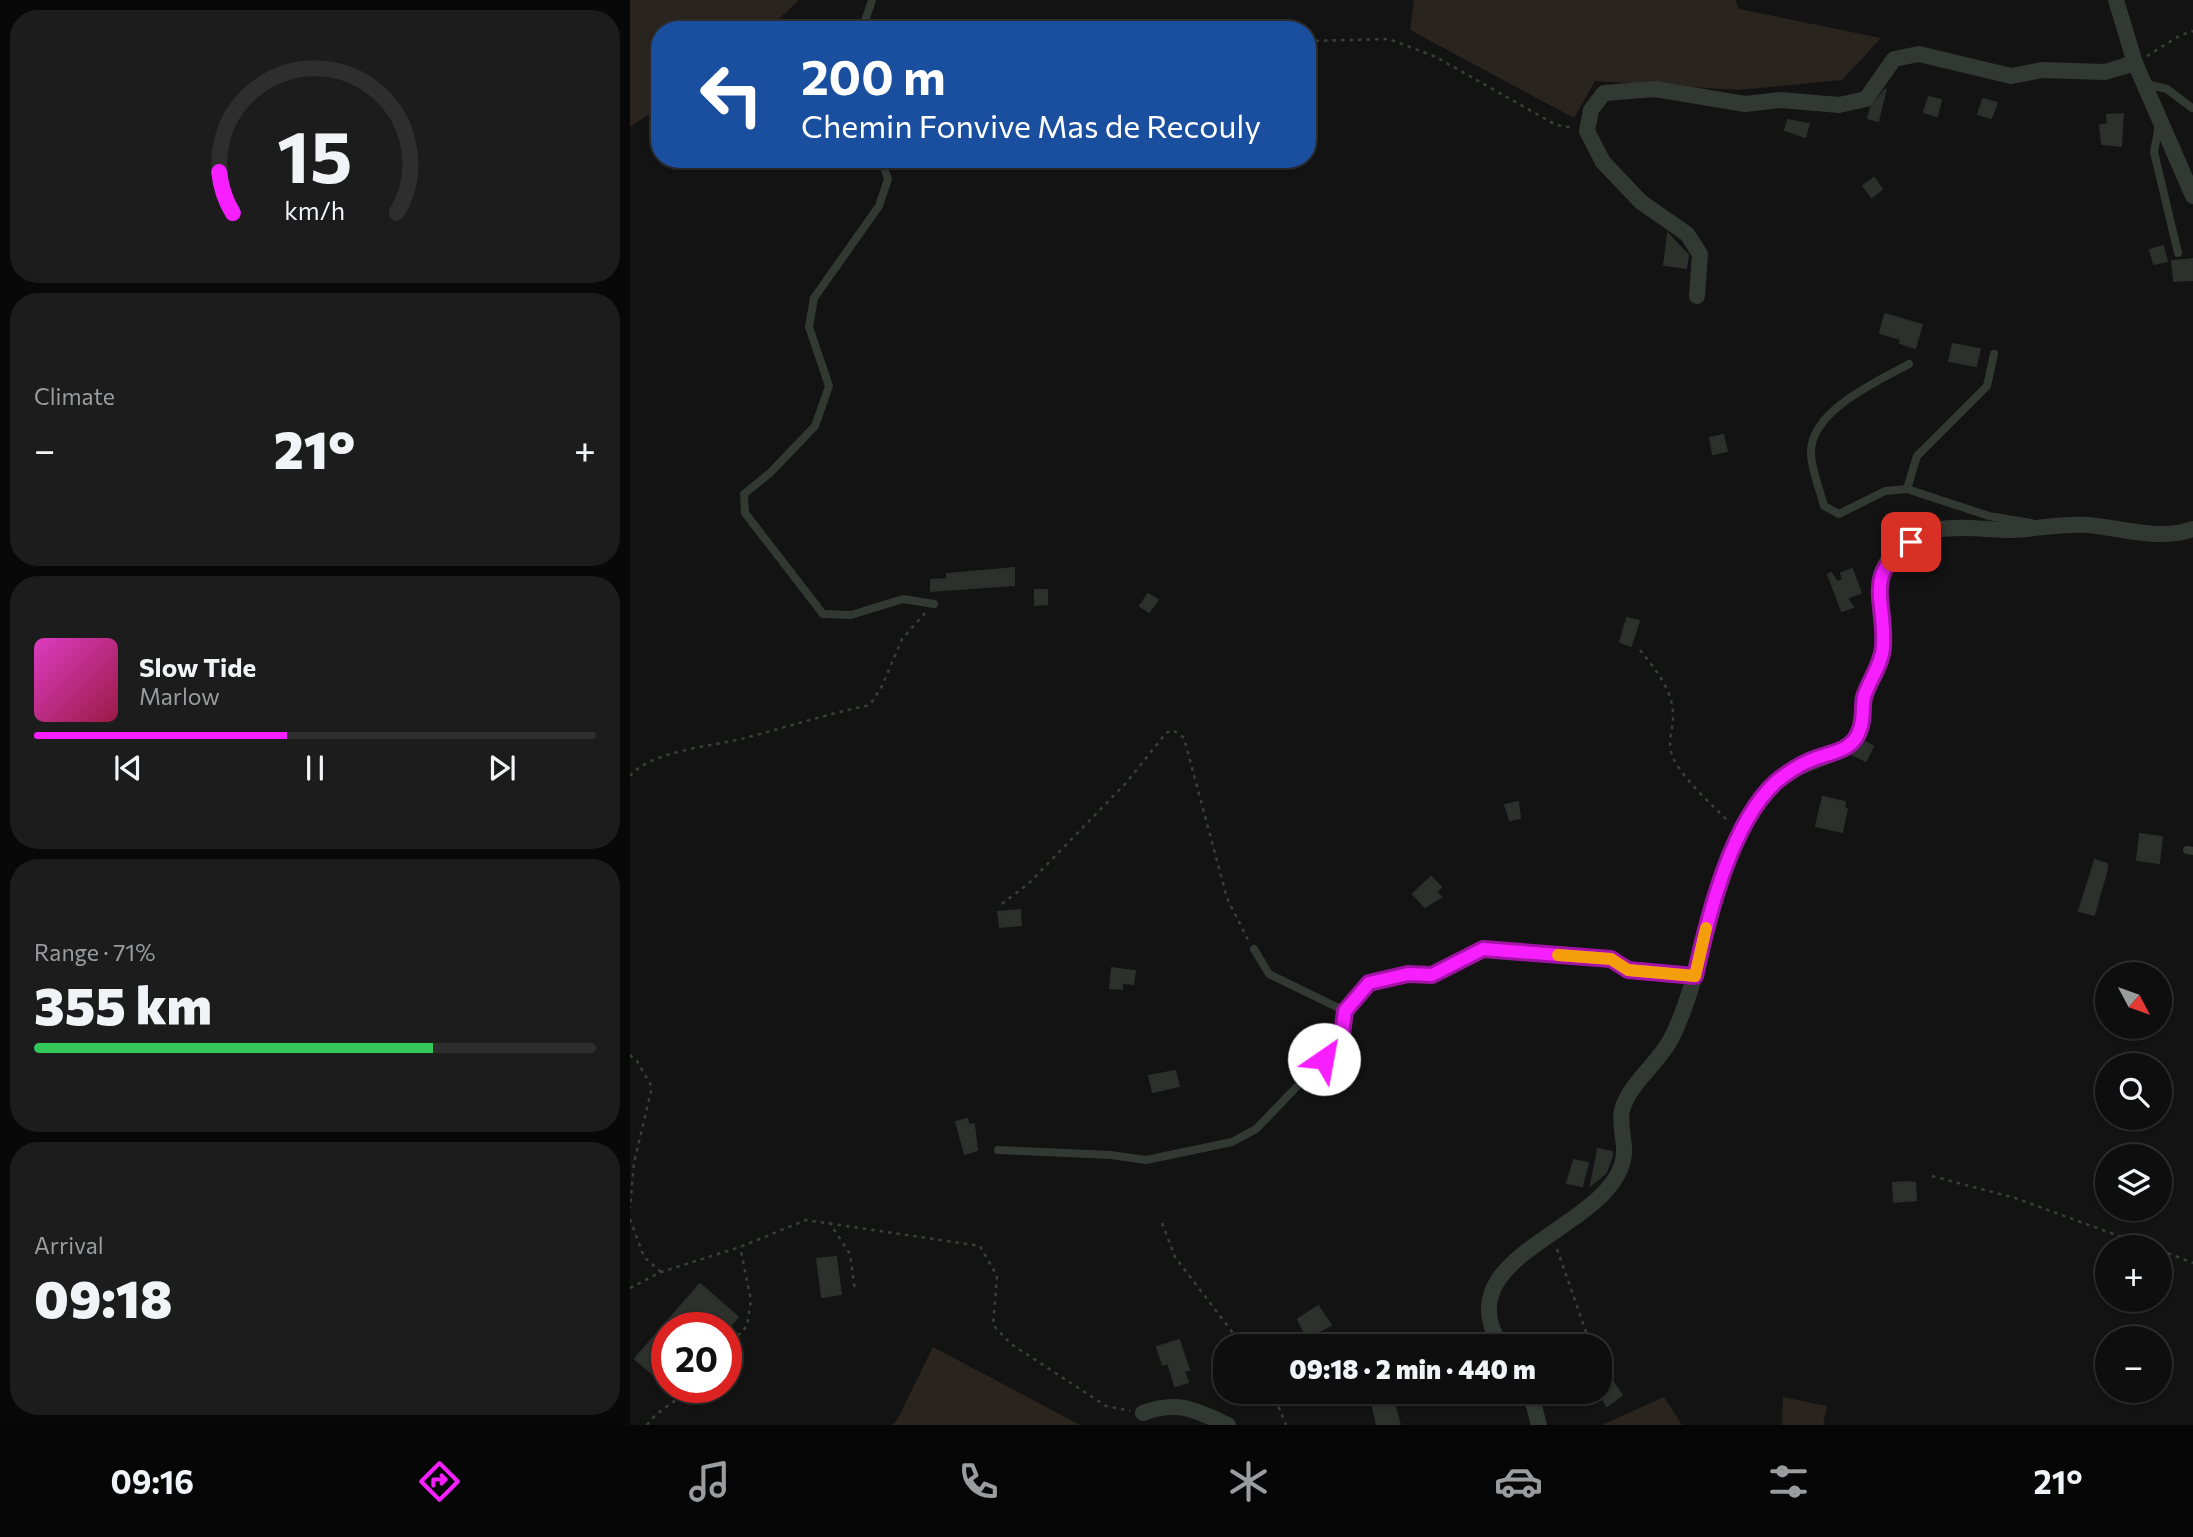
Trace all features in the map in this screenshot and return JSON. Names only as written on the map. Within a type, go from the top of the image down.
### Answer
[{"type":"street","points":[[2116,0],[2143,83],[2191,186]]},
{"type":"street","points":[[1697,296],[1700,254],[1687,234],[1641,202],[1603,162],[1587,131],[1591,110],[1604,93],[1655,89],[1745,104],[1780,100],[1839,105],[1866,99],[1894,59],[1919,54],[2011,76],[2042,70],[2105,72],[2135,63]]},
{"type":"street","points":[[1495,1334],[1488,1301],[1503,1273],[1534,1243],[1579,1214],[1615,1178],[1624,1156],[1622,1110],[1671,1040],[1695,976],[1710,908],[1741,833],[1776,782],[1808,761],[1844,751],[1860,731],[1864,698],[1883,649],[1879,592],[1882,571],[1891,557],[1935,530],[2016,530],[2085,525],[2156,535],[2179,534],[2193,529]]},
{"type":"street","points":[[1533,1404],[1539,1425]]},
{"type":"street","points":[[1143,1413],[1165,1405],[1190,1409],[1228,1425]]},
{"type":"lane","points":[[865,21],[872,0]]},
{"type":"lane","points":[[2143,83],[2167,89],[2192,108]]},
{"type":"lane","points":[[2159,122],[2154,152],[2178,253]]},
{"type":"lane","points":[[884,168],[888,179],[878,206],[814,298],[809,327],[829,386],[815,426],[770,473],[744,494],[745,513],[823,614],[850,615],[903,599],[934,604]]},
{"type":"lane","points":[[1907,489],[1917,456],[1987,386],[1994,354]]},
{"type":"lane","points":[[1909,364],[1853,394],[1819,426],[1810,452],[1824,506],[1839,514],[1885,491],[1907,489],[1989,516],[2044,526]]},
{"type":"lane","points":[[998,1150],[1111,1155],[1146,1160],[1233,1142],[1256,1129],[1341,1041],[1345,1011],[1369,983],[1408,974],[1432,975],[1483,949],[1611,959],[1628,970],[1695,976]]},
{"type":"lane","points":[[1254,950],[1269,974],[1345,1011]]},
{"type":"path","points":[[2135,63],[2179,36],[2193,32]]},
{"type":"path","points":[[1316,41],[1390,39],[1436,57],[1556,125],[1587,131]]},
{"type":"path","points":[[630,776],[638,766],[677,753],[746,737],[808,718],[870,705],[882,686],[902,639],[934,604]]},
{"type":"path","points":[[1640,650],[1670,694],[1673,717],[1668,741],[1672,755],[1681,771],[1741,833]]},
{"type":"path","points":[[1002,904],[1029,883],[1126,783],[1166,733],[1173,730],[1184,738],[1227,898],[1254,950]]},
{"type":"path","points":[[630,1055],[637,1061],[652,1087],[635,1163],[630,1208]]},
{"type":"path","points":[[1933,1176],[2015,1198],[2116,1235]]},
{"type":"path","points":[[630,1219],[644,1257],[661,1272]]},
{"type":"path","points":[[630,1288],[661,1272],[740,1247],[806,1220],[980,1246],[997,1276],[993,1325],[1011,1344],[1105,1406],[1143,1413]]},
{"type":"path","points":[[829,1222],[850,1254],[855,1291]]},
{"type":"path","points":[[1162,1223],[1175,1256],[1234,1334]]},
{"type":"path","points":[[1551,1233],[1587,1334]]},
{"type":"path","points":[[740,1247],[751,1300],[747,1326],[742,1331]]},
{"type":"path","points":[[2172,1255],[2193,1263]]},
{"type":"path","points":[[647,1425],[652,1417],[675,1403]]},
{"type":"path","points":[[1277,1404],[1286,1425]]},
{"type":"shaded area","points":[[630,0],[799,0],[777,21],[651,21],[651,113],[630,127]]},
{"type":"shaded area","points":[[1414,0],[1735,0],[1739,9],[1881,38],[1842,80],[1740,90],[1595,81],[1574,118],[1410,30]]},
{"type":"shaded area","points":[[933,1347],[1080,1425],[892,1425]]},
{"type":"shaded area","points":[[1664,1397],[1682,1425],[1602,1425]]},
{"type":"shaded area","points":[[1783,1397],[1827,1406],[1823,1425],[1782,1425]]},
{"type":"building","points":[[1886,89],[1878,121],[1868,118],[1871,107]]},
{"type":"building","points":[[1929,97],[1941,100],[1937,116],[1924,112]]},
{"type":"building","points":[[1983,99],[1997,103],[1991,118],[1978,114]]},
{"type":"building","points":[[2123,114],[2121,146],[2102,144],[2100,125],[2108,124],[2107,115]]},
{"type":"building","points":[[1788,120],[1809,124],[1805,137],[1785,130]]},
{"type":"building","points":[[1874,178],[1882,189],[1872,197],[1863,186]]},
{"type":"building","points":[[1668,234],[1688,255],[1686,268],[1664,265]]},
{"type":"building","points":[[2163,246],[2167,261],[2154,264],[2150,250]]},
{"type":"building","points":[[2193,259],[2193,280],[2174,281],[2172,261]]},
{"type":"building","points":[[1885,314],[1922,325],[1915,348],[1900,343],[1901,339],[1880,333]]},
{"type":"building","points":[[1953,344],[1980,349],[1976,366],[1949,361]]},
{"type":"building","points":[[1723,435],[1727,451],[1713,454],[1710,438]]},
{"type":"building","points":[[1014,568],[1014,585],[931,591],[931,580],[947,579],[947,574]]},
{"type":"building","points":[[1852,569],[1861,593],[1847,598],[1853,607],[1842,611],[1828,575],[1831,573],[1837,582],[1843,580],[1841,573]]},
{"type":"building","points":[[1035,590],[1047,590],[1047,604],[1035,605]]},
{"type":"building","points":[[1148,594],[1158,600],[1149,612],[1140,606]]},
{"type":"building","points":[[1627,618],[1639,621],[1631,646],[1620,642]]},
{"type":"building","points":[[1865,742],[1873,746],[1866,761],[1853,755]]},
{"type":"building","points":[[1823,797],[1845,802],[1844,808],[1847,809],[1842,832],[1816,826]]},
{"type":"building","points":[[1518,802],[1520,818],[1510,820],[1505,805]]},
{"type":"building","points":[[2140,834],[2162,837],[2159,863],[2137,860]]},
{"type":"building","points":[[2095,860],[2107,864],[2107,869],[2094,915],[2079,911]]},
{"type":"building","points":[[1431,877],[1441,887],[1436,892],[1441,897],[1425,907],[1413,894]]},
{"type":"building","points":[[1020,910],[1021,925],[1000,927],[998,912]]},
{"type":"building","points":[[1112,968],[1135,971],[1133,984],[1122,983],[1122,989],[1110,988]]},
{"type":"building","points":[[1175,1071],[1179,1086],[1153,1092],[1149,1076]]},
{"type":"building","points":[[967,1119],[969,1125],[974,1124],[977,1150],[965,1154],[956,1122]]},
{"type":"building","points":[[1598,1149],[1612,1152],[1612,1156],[1606,1173],[1591,1185]]},
{"type":"building","points":[[1574,1160],[1588,1163],[1582,1186],[1567,1183]]},
{"type":"building","points":[[1893,1183],[1915,1183],[1916,1200],[1894,1202]]},
{"type":"building","points":[[836,1257],[841,1294],[822,1297],[817,1259]]},
{"type":"building","points":[[700,1284],[732,1312],[676,1312]]},
{"type":"building","points":[[1318,1306],[1331,1325],[1313,1334],[1312,1331],[1305,1334],[1298,1319]]},
{"type":"building","points":[[1179,1340],[1189,1370],[1184,1371],[1188,1382],[1175,1386],[1168,1363],[1163,1365],[1157,1347]]},
{"type":"building","points":[[651,1341],[651,1372],[635,1359]]},
{"type":"building","points":[[1612,1381],[1622,1395],[1612,1402]]},
{"type":"building","points":[[1372,1404],[1394,1404],[1400,1425],[1377,1425]]},
{"type":"slow traffic","points":[[1558,955],[1611,959],[1628,970],[1695,976],[1706,928]]},
{"type":"route","points":[[1324,1059],[1341,1041],[1345,1011],[1369,983],[1408,974],[1432,975],[1483,949],[1611,959],[1628,970],[1695,976],[1710,908],[1743,826],[1776,782],[1808,761],[1844,751],[1860,731],[1864,698],[1883,649],[1879,592],[1882,571],[1891,557],[1911,542]]}]
